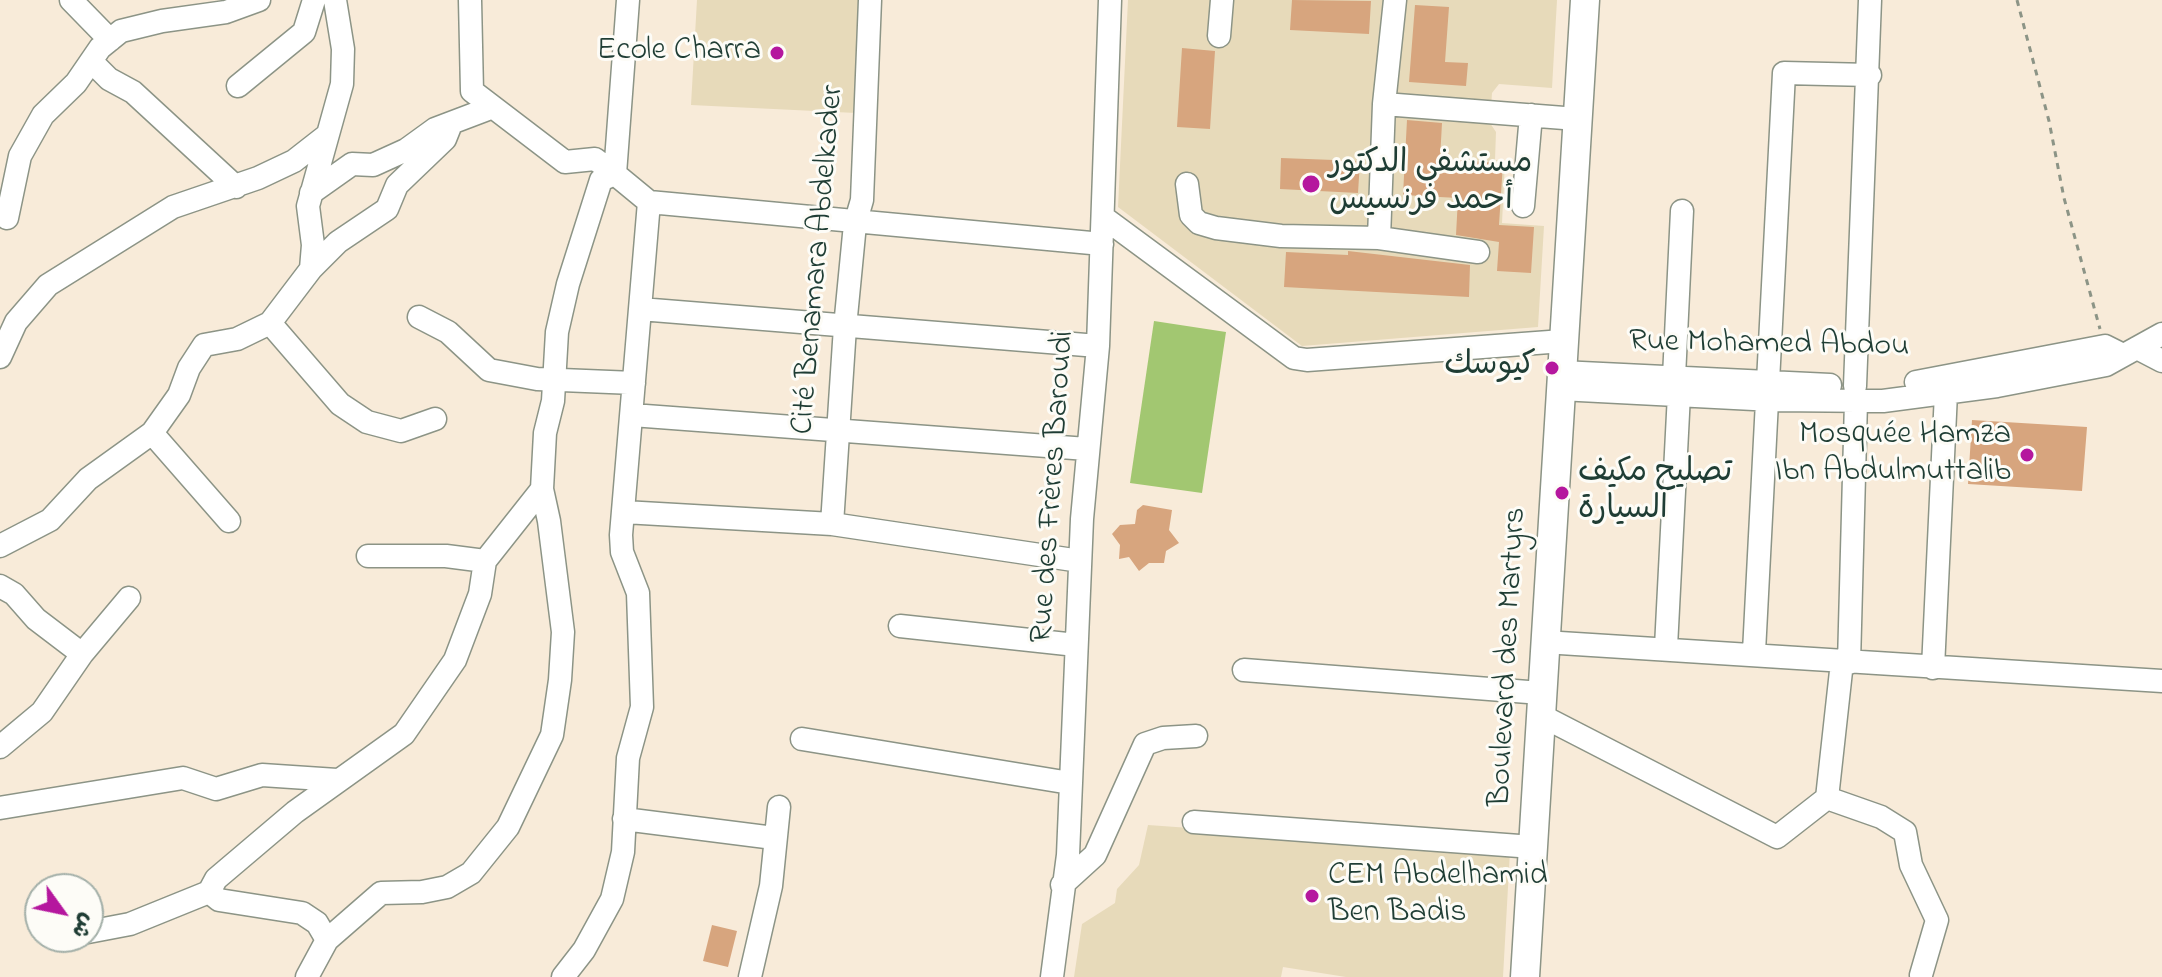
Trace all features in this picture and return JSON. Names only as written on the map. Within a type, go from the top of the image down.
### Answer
[{"type":"main road","name":"Boulevard des Martyrs","points":[[1525,977],[1585,0]]},
{"type":"street","points":[[71,0],[110,40]]},
{"type":"street","points":[[7,218],[20,156],[43,115],[110,40],[162,10],[226,12],[259,0]]},
{"type":"street","points":[[238,86],[304,32],[314,0]]},
{"type":"street","points":[[311,269],[313,245],[308,206],[342,84],[343,49],[335,0]]},
{"type":"street","points":[[470,0],[472,91],[565,162],[595,159],[649,202],[855,224],[1102,244]]},
{"type":"street","points":[[615,174],[628,0]]},
{"type":"street","name":"Cité Benamara Abdelkader","points":[[832,524],[845,327],[855,224],[862,200],[870,0]]},
{"type":"street","name":"Rue des Frères Baroudi","points":[[1052,977],[1068,855],[1080,561],[1098,346],[1110,0]]},
{"type":"street","points":[[1219,36],[1222,0]]},
{"type":"street","points":[[1379,238],[1384,104],[1395,0]]},
{"type":"street","points":[[1244,670],[1540,704],[1777,837],[1827,798],[1846,663],[1870,75],[1870,0]]},
{"type":"street","points":[[91,61],[109,79],[133,92],[236,187]]},
{"type":"street","points":[[1754,652],[1784,73],[1870,75]]},
{"type":"street","points":[[1384,104],[1577,119]]},
{"type":"street","points":[[311,193],[352,164],[373,165],[451,124],[493,107]]},
{"type":"street","points":[[1523,206],[1531,115]]},
{"type":"street","points":[[0,546],[50,520],[88,479],[152,433],[179,395],[189,368],[204,345],[237,339],[270,323],[311,269],[338,242],[387,209],[397,185],[445,139],[451,124]]},
{"type":"street","points":[[0,357],[16,322],[48,285],[173,207],[236,187],[294,161],[326,136]]},
{"type":"street","points":[[307,977],[327,940],[381,893],[422,892],[447,887],[471,873],[508,827],[552,735],[563,632],[542,489],[557,332],[584,228],[601,180],[615,174]]},
{"type":"street","points":[[1187,184],[1191,215],[1199,223],[1216,228],[1281,236],[1379,238],[1478,252]]},
{"type":"street","points":[[563,977],[584,950],[612,899],[623,852],[628,758],[642,707],[638,593],[622,552],[649,202]]},
{"type":"street","points":[[1666,647],[1682,211]]},
{"type":"street","points":[[1103,217],[1269,343],[1294,358],[1307,360],[1563,341]]},
{"type":"street","points":[[640,309],[1098,346]]},
{"type":"street","points":[[419,317],[448,332],[489,370],[507,376],[634,383]]},
{"type":"street","points":[[270,323],[340,404],[367,422],[401,431],[435,419]]},
{"type":"street","points":[[2147,342],[2162,361]]},
{"type":"street","name":"Rue Mohamed Abdou","points":[[1856,393],[2105,346],[2147,342]]},
{"type":"street","name":"Rue Mohamed Abdou","points":[[1560,380],[1766,391],[1946,393],[2106,365],[2147,342]]},
{"type":"street","points":[[1933,668],[1946,393]]},
{"type":"street","points":[[632,415],[1087,449]]},
{"type":"street","points":[[152,433],[229,521]]},
{"type":"street","points":[[104,929],[130,924],[209,892],[226,870],[337,780],[404,734],[455,660],[480,594],[485,561],[542,489]]},
{"type":"street","points":[[624,512],[832,524],[1080,561]]},
{"type":"street","points":[[368,556],[446,556],[485,561]]},
{"type":"street","points":[[0,586],[14,594],[36,619],[82,654]]},
{"type":"street","points":[[0,747],[42,712],[82,654],[129,598]]},
{"type":"street","points":[[900,626],[1076,645]]},
{"type":"street","points":[[1544,642],[1754,652],[1846,663],[2162,681]]},
{"type":"street","points":[[1062,885],[1095,855],[1145,744],[1163,738],[1196,736]]},
{"type":"street","points":[[802,739],[1070,783]]},
{"type":"street","points":[[0,808],[183,778],[216,789],[262,775],[337,780]]},
{"type":"street","points":[[1827,798],[1881,817],[1905,832],[1911,865],[1937,920],[1921,975]]},
{"type":"street","points":[[750,977],[771,886],[779,807]]},
{"type":"street","points":[[624,819],[774,838]]},
{"type":"street","points":[[1194,822],[1533,847]]},
{"type":"street","points":[[209,892],[219,900],[302,913],[317,923],[327,940]]},
{"type":"path","points":[[2017,0],[2046,106],[2064,198],[2101,330]]},
{"type":"shaded area","name":"Ecole Charra","points":[[697,0],[861,0],[856,113],[691,105]]},
{"type":"shaded area","name":"مستشفى الدكتور أحمد فرنسيس","points":[[1128,0],[1557,0],[1552,88],[1499,84],[1492,93],[1490,123],[1496,132],[1495,160],[1505,161],[1502,223],[1544,226],[1538,327],[1302,346],[1118,207]]},
{"type":"shaded area","name":"CEM Abdelhamid Ben Badis","points":[[1148,825],[1510,851],[1503,977],[1346,977],[1283,967],[1281,977],[1074,977],[1082,924],[1115,903],[1117,889],[1139,865]]},
{"type":"green space","points":[[1154,321],[1226,332],[1202,493],[1130,483]]},
{"type":"building","points":[[1292,0],[1371,1],[1369,34],[1290,30]]},
{"type":"building","points":[[1415,5],[1449,7],[1445,62],[1468,63],[1466,86],[1409,82]]},
{"type":"building","points":[[1182,48],[1215,51],[1210,129],[1177,127]]},
{"type":"building","points":[[1407,120],[1442,123],[1440,159],[1503,163],[1499,225],[1534,227],[1531,273],[1497,271],[1499,242],[1456,235],[1458,198],[1403,195]]},
{"type":"building","points":[[1281,158],[1360,161],[1358,193],[1280,189]]},
{"type":"building","points":[[1348,251],[1470,265],[1469,297],[1284,287],[1286,252],[1348,255]]},
{"type":"building","name":"Mosquée Hamza Ibn Abdulmuttalib","points":[[1972,420],[2087,427],[2082,491],[1968,484]]},
{"type":"building","points":[[1143,505],[1172,510],[1169,530],[1179,543],[1166,551],[1164,563],[1149,563],[1139,571],[1129,557],[1119,559],[1120,545],[1112,534],[1120,525],[1135,524],[1137,510]]},
{"type":"building","points":[[712,925],[737,931],[728,967],[703,961]]},
{"type":"place","name":"Ecole Charra","points":[[777,53]]},
{"type":"place","name":"مستشفى الدكتور أحمد فرنسيس","points":[[1311,184]]},
{"type":"place","name":"كيوسك","points":[[1552,368]]},
{"type":"place","name":"Mosquée Hamza Ibn Abdulmuttalib","points":[[2027,455]]},
{"type":"place","name":"تصليح مكيف السيارة","points":[[1562,493]]},
{"type":"place","name":"CEM Abdelhamid Ben Badis","points":[[1312,896]]}]
